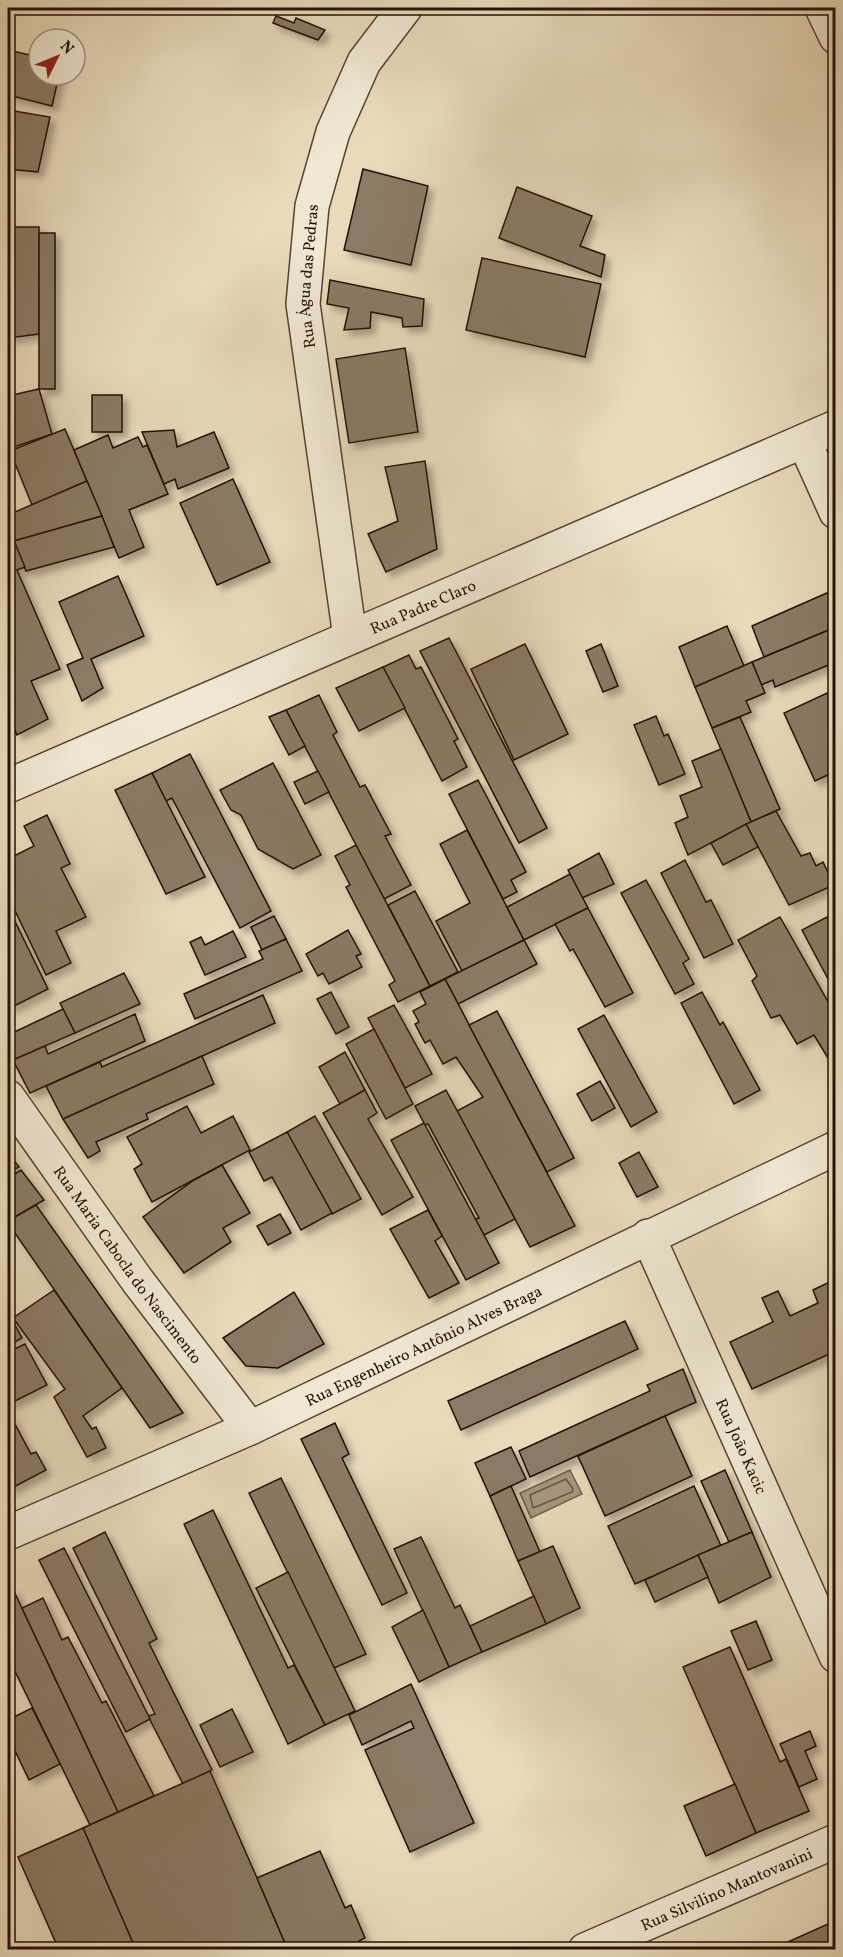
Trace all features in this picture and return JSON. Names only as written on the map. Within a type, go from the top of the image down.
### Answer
[{"type":"street","name":"Rua Água das Pedras","points":[[350,637],[303,304],[312,206],[333,132],[364,62],[405,8]]},
{"type":"street","points":[[822,8],[836,37]]},
{"type":"street","name":"Rua Padre Claro","points":[[8,786],[836,427]]},
{"type":"street","points":[[804,441],[836,512]]},
{"type":"street","name":"Rua Maria Cabocla do Nascimento","points":[[8,1097],[144,1289],[250,1428]]},
{"type":"street","name":"Rua Engenheiro Antônio Alves Braga","points":[[8,1533],[250,1428],[836,1148]]},
{"type":"street","name":"Rua João Kacic","points":[[648,1236],[836,1656]]},
{"type":"street","name":"Rua Silvilino Mantovanini","points":[[585,1950],[836,1840]]},
{"type":"water","points":[[570,1470],[582,1494],[531,1518],[520,1493]]},
{"type":"building","points":[[276,16],[294,23],[296,18],[325,30],[318,40],[273,23]]},
{"type":"building","points":[[8,50],[27,54],[27,87],[56,87],[52,106],[8,95]]},
{"type":"building","points":[[8,110],[50,117],[38,172],[8,169]]},
{"type":"building","points":[[363,169],[428,186],[411,265],[344,250]]},
{"type":"building","points":[[517,187],[592,216],[580,246],[605,255],[601,277],[499,238]]},
{"type":"building","points":[[8,227],[39,227],[39,334],[8,338]]},
{"type":"building","points":[[39,233],[55,233],[55,389],[39,389]]},
{"type":"building","points":[[482,258],[601,284],[585,357],[466,330]]},
{"type":"building","points":[[330,280],[424,299],[422,326],[403,327],[402,318],[371,312],[370,328],[344,330],[349,308],[327,304]]},
{"type":"building","points":[[405,348],[418,432],[349,443],[336,359]]},
{"type":"building","points":[[39,389],[52,434],[8,449],[8,396]]},
{"type":"building","points":[[92,395],[122,395],[122,432],[92,432]]},
{"type":"building","points":[[65,429],[87,481],[32,505],[10,451]]},
{"type":"building","points":[[174,430],[177,447],[214,432],[229,468],[178,489],[175,479],[164,484],[142,432]]},
{"type":"building","points":[[108,435],[113,448],[138,437],[143,447],[147,445],[168,494],[129,510],[144,547],[119,558],[74,450]]},
{"type":"building","points":[[425,461],[437,549],[386,572],[368,534],[398,521],[385,467]]},
{"type":"building","points":[[233,479],[270,562],[217,585],[180,503]]},
{"type":"building","points":[[87,481],[102,516],[14,541],[8,515]]},
{"type":"building","points":[[102,516],[114,547],[26,571],[14,541]]},
{"type":"building","points":[[14,541],[25,567],[17,570],[60,669],[31,681],[48,719],[17,735],[8,713],[8,543]]},
{"type":"building","points":[[118,576],[144,636],[91,659],[103,688],[82,701],[67,665],[83,658],[59,602]]},
{"type":"building","points":[[836,589],[836,627],[764,657],[752,626]]},
{"type":"building","points":[[727,626],[744,666],[695,687],[679,647]]},
{"type":"building","points":[[836,627],[836,662],[775,687],[773,680],[761,685],[752,662]]},
{"type":"building","points":[[449,638],[547,828],[519,843],[420,651]]},
{"type":"building","points":[[525,644],[568,734],[514,760],[471,669]]},
{"type":"building","points":[[601,644],[618,686],[603,692],[586,651]]},
{"type":"building","points":[[409,655],[416,669],[421,667],[458,739],[454,741],[467,767],[442,781],[383,667]]},
{"type":"building","points":[[752,662],[765,693],[746,701],[751,712],[712,728],[695,687]]},
{"type":"building","points":[[383,667],[405,708],[359,731],[336,688]]},
{"type":"building","points":[[836,689],[836,771],[815,781],[784,713]]},
{"type":"building","points":[[319,695],[337,732],[333,735],[360,787],[365,785],[391,834],[385,836],[411,885],[384,899],[286,710]]},
{"type":"building","points":[[286,710],[305,746],[289,755],[269,717]]},
{"type":"building","points":[[656,716],[664,736],[668,734],[685,774],[659,785],[634,725]]},
{"type":"building","points":[[740,717],[780,809],[751,822],[712,728]]},
{"type":"building","points":[[721,749],[751,822],[688,855],[675,823],[688,817],[680,796],[702,787],[692,761]]},
{"type":"building","points":[[190,754],[271,911],[240,928],[172,798],[166,801],[152,773]]},
{"type":"building","points":[[273,763],[321,855],[293,869],[258,849],[241,815],[231,810],[220,790]]},
{"type":"building","points":[[318,771],[329,792],[305,804],[294,782]]},
{"type":"building","points":[[152,773],[205,877],[166,894],[115,790]]},
{"type":"building","points":[[478,780],[526,872],[511,880],[517,892],[503,899],[449,794]]},
{"type":"building","points":[[776,811],[801,856],[810,853],[816,866],[823,862],[834,885],[789,905],[746,824]]},
{"type":"building","points":[[47,815],[70,864],[61,868],[86,917],[56,931],[71,963],[46,975],[8,896],[8,859],[34,846],[24,826]]},
{"type":"building","points":[[746,824],[758,847],[723,865],[711,843]]},
{"type":"building","points":[[467,830],[524,940],[462,971],[436,921],[470,903],[440,844]]},
{"type":"building","points":[[356,845],[430,986],[398,1002],[389,985],[395,981],[346,887],[350,885],[335,856]]},
{"type":"building","points":[[599,853],[614,884],[582,898],[568,870]]},
{"type":"building","points":[[685,860],[706,902],[711,900],[733,944],[704,958],[661,873]]},
{"type":"building","points":[[570,874],[588,908],[524,940],[507,907]]},
{"type":"building","points":[[646,880],[689,959],[683,963],[694,984],[675,994],[621,893]]},
{"type":"building","points":[[415,891],[458,972],[430,986],[388,905]]},
{"type":"building","points":[[8,907],[48,989],[8,1009]]},
{"type":"building","points":[[588,908],[633,993],[605,1007],[573,949],[570,951],[555,924]]},
{"type":"building","points":[[274,916],[286,939],[262,950],[251,927]]},
{"type":"building","points":[[780,917],[836,1016],[836,1054],[828,1058],[814,1035],[797,1044],[780,1015],[771,1018],[752,981],[757,976],[738,940]]},
{"type":"building","points":[[827,917],[836,933],[836,994],[802,930]]},
{"type":"building","points":[[348,930],[361,954],[356,956],[362,967],[329,984],[323,973],[318,976],[306,954]]},
{"type":"building","points":[[233,931],[246,957],[205,975],[190,942],[201,937],[205,945]]},
{"type":"building","points":[[286,939],[302,971],[195,1019],[184,994],[263,959],[259,951]]},
{"type":"building","points":[[524,940],[537,964],[458,1004],[445,979]]},
{"type":"building","points":[[124,973],[140,1004],[75,1033],[60,1003]]},
{"type":"building","points":[[445,979],[575,1226],[530,1247],[457,1111],[483,1097],[456,1057],[443,1064],[430,1040],[425,1043],[415,1024],[419,1022],[413,1011],[426,1004],[420,992]]},
{"type":"building","points":[[331,992],[349,1027],[336,1034],[317,999]]},
{"type":"building","points":[[702,992],[720,1025],[723,1022],[760,1090],[734,1104],[681,1003]]},
{"type":"building","points":[[263,995],[275,1023],[63,1119],[46,1086],[100,1062],[102,1067]]},
{"type":"building","points":[[394,1005],[432,1074],[405,1088],[368,1018]]},
{"type":"building","points":[[63,1009],[75,1033],[13,1060],[8,1049],[8,1035]]},
{"type":"building","points":[[497,1011],[574,1158],[547,1172],[469,1025]]},
{"type":"building","points":[[135,1014],[145,1041],[30,1093],[13,1060],[45,1046],[48,1054]]},
{"type":"building","points":[[604,1015],[657,1112],[631,1127],[578,1029]]},
{"type":"building","points":[[374,1029],[413,1104],[386,1119],[346,1044]]},
{"type":"building","points":[[345,1052],[365,1090],[340,1104],[319,1067]]},
{"type":"building","points":[[202,1056],[214,1084],[146,1114],[148,1119],[96,1142],[100,1151],[88,1158],[63,1119]]},
{"type":"building","points":[[600,1081],[615,1108],[592,1121],[577,1094]]},
{"type":"building","points":[[365,1090],[377,1113],[368,1119],[413,1197],[382,1215],[323,1113]]},
{"type":"building","points":[[446,1090],[515,1219],[484,1235],[475,1219],[479,1218],[428,1124],[425,1125],[415,1106]]},
{"type":"building","points":[[187,1106],[201,1133],[233,1116],[250,1150],[152,1202],[134,1169],[142,1164],[127,1137]]},
{"type":"building","points":[[315,1116],[361,1199],[332,1214],[287,1132]]},
{"type":"building","points":[[424,1123],[499,1263],[466,1280],[391,1140]]},
{"type":"building","points":[[287,1132],[332,1213],[301,1230],[272,1177],[264,1181],[249,1152]]},
{"type":"building","points":[[639,1152],[658,1187],[637,1197],[619,1163]]},
{"type":"building","points":[[8,1153],[19,1167],[8,1173]]},
{"type":"building","points":[[222,1165],[250,1213],[223,1228],[231,1242],[184,1273],[143,1217],[194,1180]]},
{"type":"building","points":[[21,1170],[44,1200],[8,1221],[8,1178]]},
{"type":"building","points":[[36,1205],[183,1413],[150,1428],[8,1223]]},
{"type":"building","points":[[428,1210],[442,1236],[435,1241],[459,1283],[429,1298],[390,1229]]},
{"type":"building","points":[[280,1214],[291,1233],[268,1245],[257,1226]]},
{"type":"building","points":[[836,1279],[836,1298],[828,1301],[831,1308],[836,1306],[836,1351],[752,1389],[730,1342],[773,1322],[762,1298],[778,1291],[790,1316],[818,1303],[813,1290]]},
{"type":"building","points":[[54,1290],[122,1388],[83,1416],[92,1429],[96,1427],[106,1448],[87,1457],[54,1397],[65,1389],[13,1318]]},
{"type":"building","points":[[294,1292],[324,1344],[278,1368],[246,1366],[223,1338]]},
{"type":"building","points":[[8,1312],[22,1338],[8,1346]]},
{"type":"building","points":[[625,1321],[638,1349],[461,1430],[448,1401]]},
{"type":"building","points":[[25,1344],[47,1385],[9,1404],[8,1352]]},
{"type":"building","points":[[683,1369],[696,1402],[530,1477],[519,1451],[650,1391],[647,1385]]},
{"type":"building","points":[[8,1411],[31,1454],[36,1452],[46,1470],[8,1490]]},
{"type":"building","points":[[665,1416],[692,1476],[605,1516],[578,1456]]},
{"type":"building","points":[[335,1423],[349,1454],[342,1458],[407,1593],[382,1605],[301,1439]]},
{"type":"building","points":[[511,1447],[526,1479],[490,1496],[475,1463]]},
{"type":"building","points":[[725,1470],[752,1532],[729,1542],[701,1481]]},
{"type":"building","points":[[281,1478],[366,1654],[334,1668],[249,1493]]},
{"type":"building","points":[[511,1486],[540,1552],[518,1561],[490,1496]]},
{"type":"building","points":[[694,1486],[721,1546],[635,1584],[608,1526]]},
{"type":"building","points":[[213,1510],[288,1668],[294,1665],[325,1725],[288,1744],[184,1524]]},
{"type":"building","points":[[105,1532],[157,1639],[149,1643],[212,1770],[183,1784],[148,1716],[155,1714],[73,1548]]},
{"type":"building","points":[[752,1532],[771,1577],[719,1603],[698,1555]]},
{"type":"building","points":[[421,1537],[455,1608],[460,1605],[482,1652],[449,1667],[394,1549]]},
{"type":"building","points":[[553,1546],[580,1608],[546,1624],[518,1561]]},
{"type":"building","points":[[64,1548],[150,1719],[126,1732],[39,1560]]},
{"type":"building","points":[[698,1555],[708,1577],[655,1602],[645,1580]]},
{"type":"building","points":[[288,1572],[355,1711],[325,1725],[256,1588]]},
{"type":"building","points":[[13,1589],[118,1812],[90,1825],[8,1657],[8,1592]]},
{"type":"building","points":[[534,1596],[546,1624],[482,1652],[470,1626]]},
{"type":"building","points":[[43,1598],[62,1640],[68,1637],[102,1703],[106,1701],[154,1796],[118,1812],[22,1608]]},
{"type":"building","points":[[423,1610],[449,1667],[419,1682],[392,1627]]},
{"type":"building","points":[[756,1621],[772,1660],[748,1670],[731,1631]]},
{"type":"building","points":[[730,1647],[780,1762],[786,1759],[809,1811],[756,1833],[683,1667]]},
{"type":"building","points":[[411,1684],[474,1823],[410,1852],[365,1750],[414,1728],[411,1721],[362,1745],[349,1715]]},
{"type":"building","points":[[32,1708],[60,1764],[29,1780],[8,1736],[8,1720]]},
{"type":"building","points":[[232,1709],[253,1752],[220,1767],[200,1725]]},
{"type":"building","points":[[810,1731],[816,1746],[805,1751],[817,1779],[799,1787],[780,1744]]},
{"type":"building","points":[[210,1771],[288,1950],[136,1950],[83,1828]]},
{"type":"building","points":[[735,1784],[756,1833],[706,1856],[684,1806]]},
{"type":"building","points":[[83,1828],[136,1950],[59,1950],[18,1857]]},
{"type":"building","points":[[320,1851],[345,1908],[351,1905],[365,1938],[359,1941],[362,1946],[355,1950],[288,1950],[257,1878]]},
{"type":"building","points":[[828,1924],[836,1941],[836,1950],[770,1950]]}]
